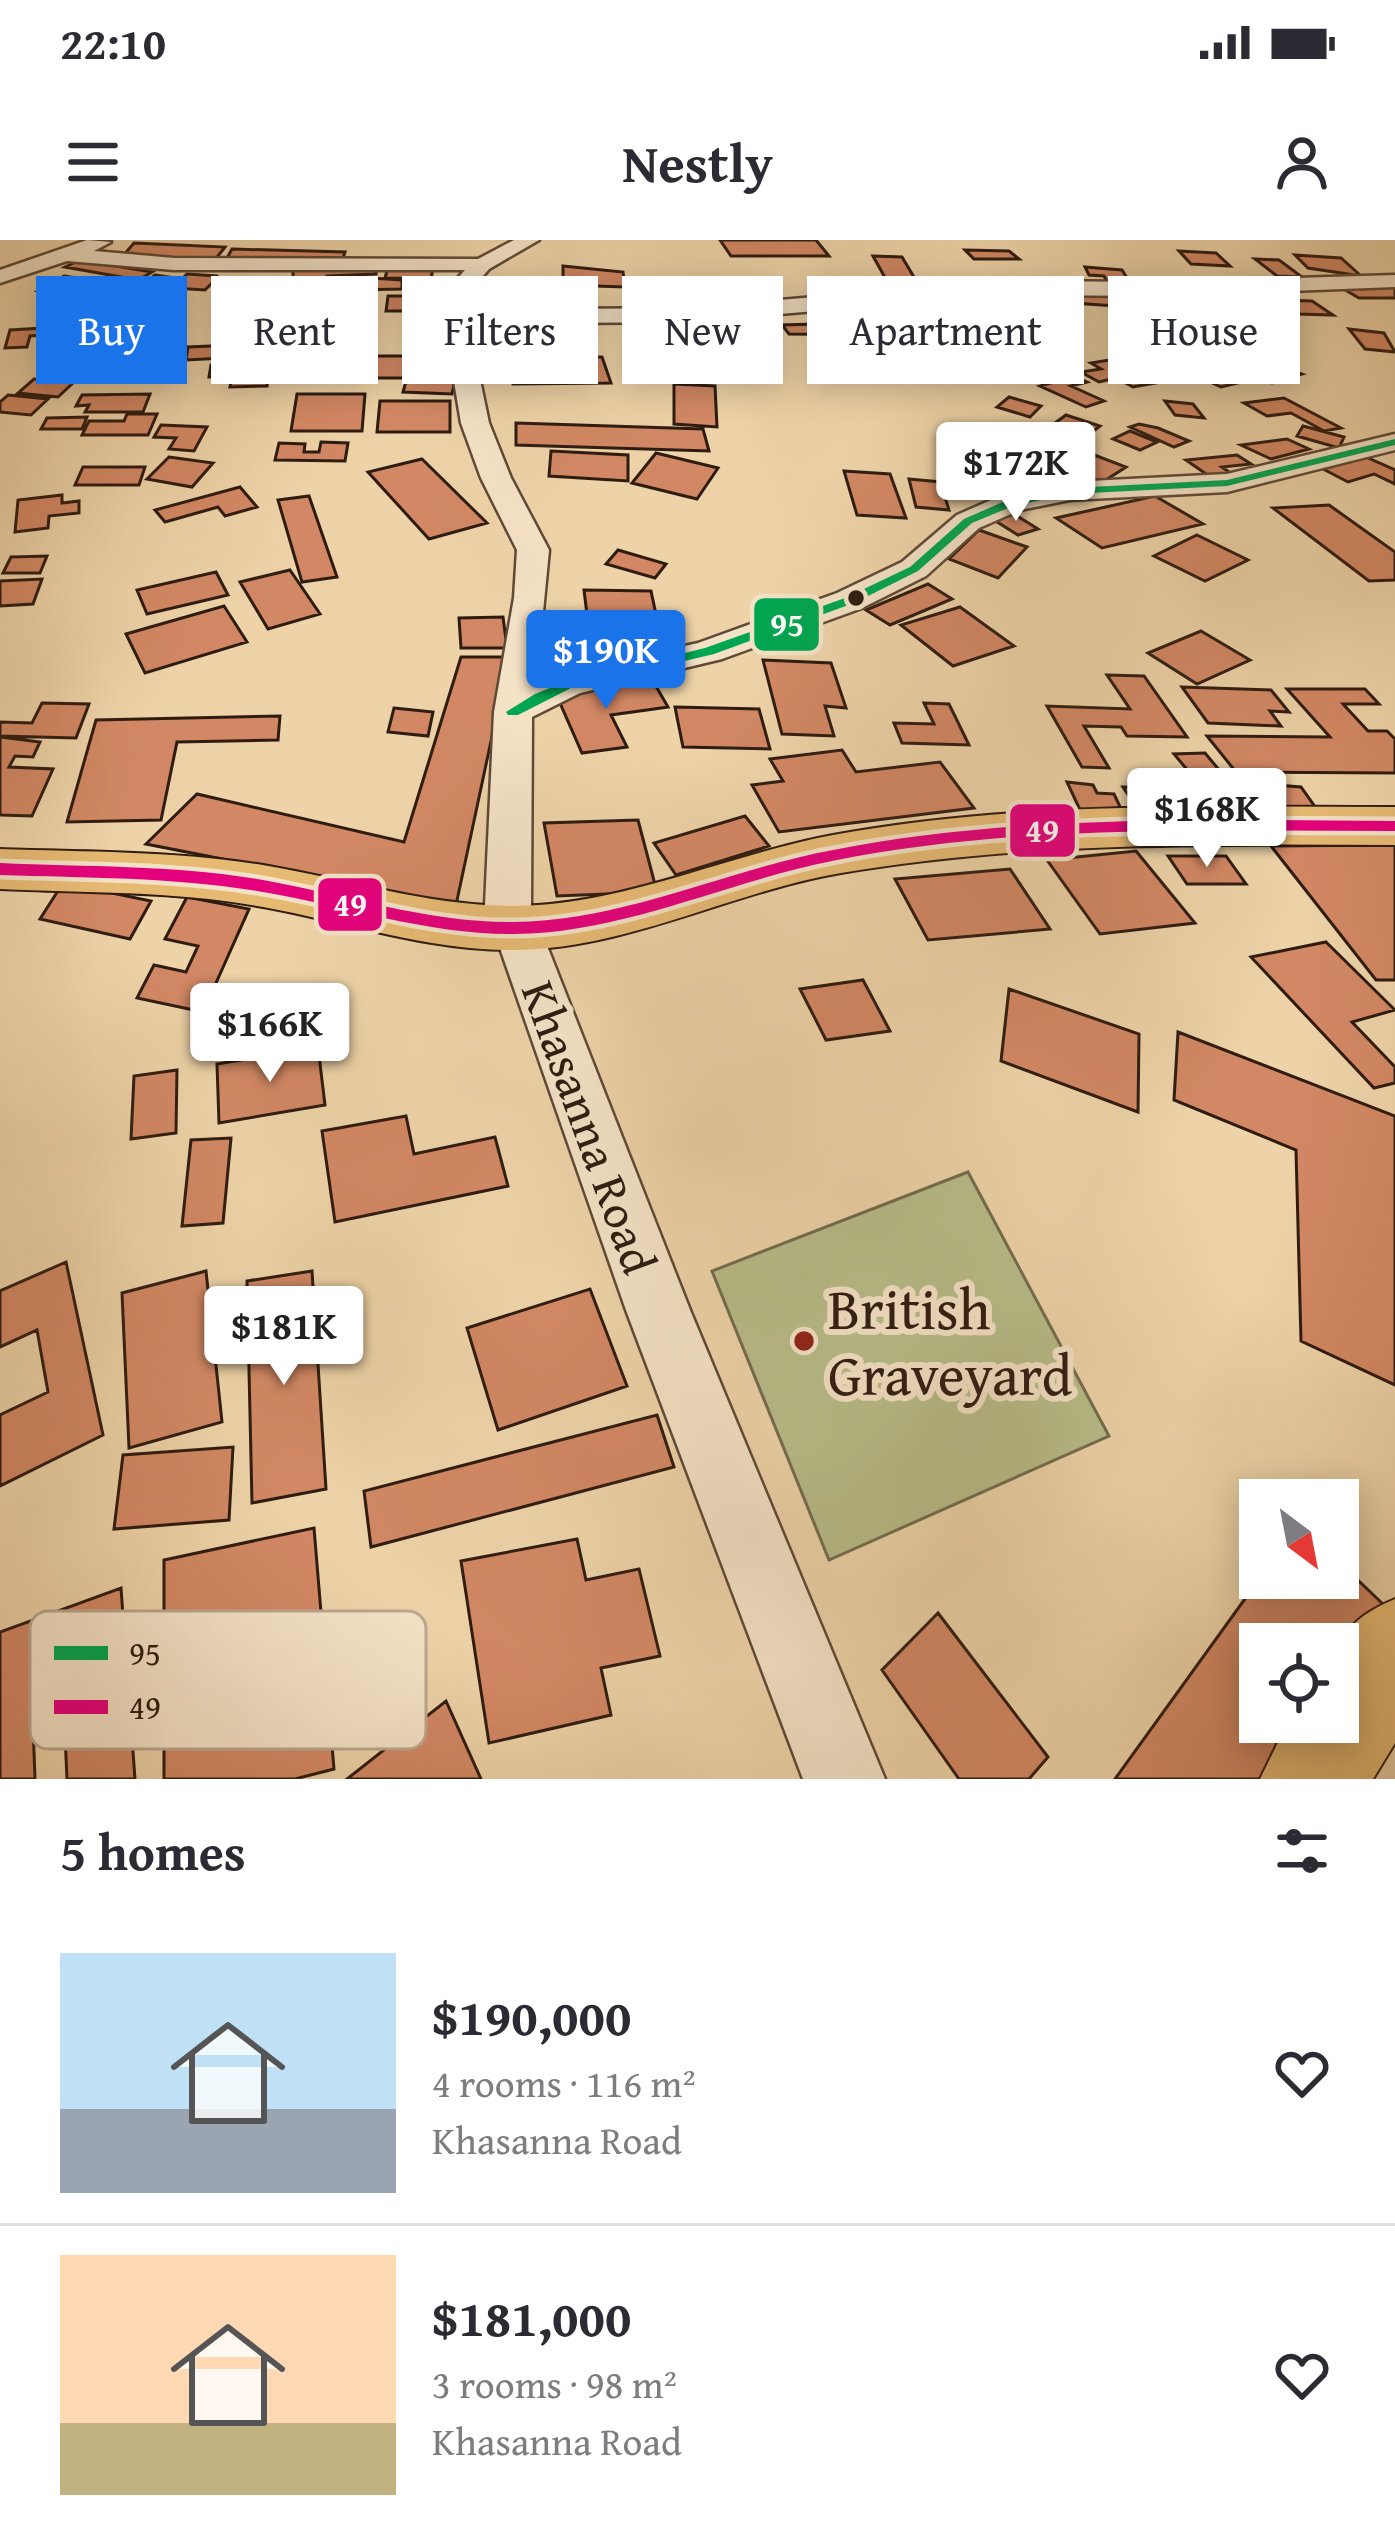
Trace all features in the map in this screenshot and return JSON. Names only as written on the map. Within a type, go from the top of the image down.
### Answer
[{"type":"main road","points":[[0,869],[211,879],[446,923],[516,928],[573,922],[834,855],[958,838],[1203,826],[1395,826]]},
{"type":"main road","points":[[1313,1779],[1395,1649]]},
{"type":"street","points":[[474,276],[529,240]]},
{"type":"street","points":[[0,277],[64,247],[101,243]]},
{"type":"street","points":[[64,247],[174,264],[412,261],[456,276]]},
{"type":"street","points":[[598,316],[685,315],[1005,288],[1154,290],[1395,281]]},
{"type":"street","name":"Khasanna Road","points":[[468,384],[489,460],[533,550],[514,712],[508,905],[658,1310],[844,1779]]},
{"type":"street","points":[[514,712],[569,681],[728,646],[858,599],[920,566],[971,518],[1024,499],[1080,486],[1230,482],[1357,447],[1395,442]]},
{"type":"street","points":[[1357,447],[1395,465]]},
{"type":"green space","points":[[968,1172],[1109,1436],[829,1560],[712,1271]]},
{"type":"building","points":[[720,240],[816,240],[829,256],[731,256]]},
{"type":"building","points":[[134,243],[225,247],[214,261],[121,258]]},
{"type":"building","points":[[232,249],[345,252],[342,261],[227,258]]},
{"type":"building","points":[[965,250],[1009,251],[1019,259],[974,259]]},
{"type":"building","points":[[1179,251],[1216,253],[1230,266],[1191,264]]},
{"type":"building","points":[[1295,255],[1341,258],[1361,276],[1308,268]]},
{"type":"building","points":[[873,256],[902,257],[913,276],[884,276]]},
{"type":"building","points":[[1255,259],[1279,260],[1302,277],[1277,276]]},
{"type":"building","points":[[80,260],[152,272],[116,276],[65,267]]},
{"type":"building","points":[[563,266],[623,272],[624,276],[622,287],[598,286],[598,276],[563,276]]},
{"type":"building","points":[[388,267],[433,268],[432,276],[385,278]]},
{"type":"building","points":[[1085,267],[1122,270],[1126,276],[1108,276],[1108,284],[1104,276],[1089,275]]},
{"type":"building","points":[[376,268],[376,274],[293,276],[293,269]]},
{"type":"building","points":[[185,276],[211,276],[211,284],[205,290],[187,289]]},
{"type":"building","points":[[378,278],[402,280],[402,289],[378,289]]},
{"type":"building","points":[[1395,286],[1395,298],[1359,298],[1340,287]]},
{"type":"building","points":[[1084,293],[1108,295],[1108,305],[1084,304]]},
{"type":"building","points":[[388,296],[402,296],[402,311],[386,311]]},
{"type":"building","points":[[1300,301],[1312,301],[1333,315],[1300,314]]},
{"type":"building","points":[[807,324],[807,334],[789,334],[783,325]]},
{"type":"building","points":[[36,328],[36,336],[30,336],[27,347],[5,348],[10,330]]},
{"type":"building","points":[[1349,329],[1384,333],[1395,352],[1365,349]]},
{"type":"building","points":[[211,346],[211,359],[187,360],[188,347]]},
{"type":"building","points":[[378,356],[402,356],[402,378],[378,378]]},
{"type":"building","points":[[598,357],[602,357],[611,383],[598,383]]},
{"type":"building","points":[[1108,360],[1108,380],[1099,382],[1084,374],[1101,369],[1091,363]]},
{"type":"building","points":[[34,379],[36,384],[72,384],[58,397],[18,393]]},
{"type":"building","points":[[231,384],[267,384],[267,386]]},
{"type":"building","points":[[405,384],[454,384],[452,394],[403,392]]},
{"type":"building","points":[[674,384],[715,386],[717,427],[674,424]]},
{"type":"building","points":[[1079,384],[1071,386],[1104,401],[1086,407],[1040,386]]},
{"type":"building","points":[[150,394],[143,412],[85,412],[89,405],[76,406],[82,395]]},
{"type":"building","points":[[297,394],[365,394],[362,431],[291,431]]},
{"type":"building","points":[[8,395],[48,399],[31,415],[0,412],[0,402]]},
{"type":"building","points":[[1009,397],[1041,406],[1030,417],[997,407]]},
{"type":"building","points":[[1284,398],[1341,428],[1324,431],[1291,413],[1267,416],[1244,403]]},
{"type":"building","points":[[380,401],[450,401],[450,432],[377,432]]},
{"type":"building","points":[[1165,401],[1193,404],[1204,418],[1175,415]]},
{"type":"building","points":[[127,414],[157,414],[148,435],[82,435],[89,421],[124,421]]},
{"type":"building","points":[[1066,415],[1100,426],[1078,443],[1044,431]]},
{"type":"building","points":[[87,417],[82,429],[41,429],[47,418]]},
{"type":"building","points":[[516,423],[703,429],[709,451],[516,445]]},
{"type":"building","points":[[1139,424],[1189,441],[1174,447],[1130,427]]},
{"type":"building","points":[[161,425],[207,427],[194,451],[169,449],[176,438],[154,437]]},
{"type":"building","points":[[1303,426],[1344,437],[1339,448],[1297,436]]},
{"type":"building","points":[[982,427],[1003,437],[1026,427],[1072,446],[1047,457],[965,435]]},
{"type":"building","points":[[1130,431],[1157,442],[1140,450],[1113,439]]},
{"type":"building","points":[[1287,439],[1309,449],[1271,459],[1241,445]]},
{"type":"building","points":[[321,442],[348,443],[345,461],[275,460],[279,443],[305,444],[304,452],[319,452]]},
{"type":"building","points":[[551,451],[628,455],[628,481],[549,476]]},
{"type":"building","points":[[656,453],[718,468],[697,499],[632,483]]},
{"type":"building","points":[[1089,453],[1126,467],[1098,485],[1061,471]]},
{"type":"building","points":[[1237,455],[1251,464],[1222,467],[1232,474],[1209,476],[1186,460]]},
{"type":"building","points":[[169,457],[213,463],[192,487],[147,479]]},
{"type":"building","points":[[1366,457],[1395,470],[1395,484],[1374,474],[1348,482],[1323,469]]},
{"type":"building","points":[[422,459],[487,523],[429,539],[368,472]]},
{"type":"building","points":[[83,467],[145,467],[139,485],[75,485]]},
{"type":"building","points":[[844,471],[890,474],[906,518],[857,515]]},
{"type":"building","points":[[909,479],[984,486],[989,499],[944,494],[949,510],[916,507]]},
{"type":"building","points":[[240,487],[257,507],[225,516],[218,507],[165,522],[155,510]]},
{"type":"building","points":[[62,495],[62,503],[79,501],[79,513],[49,516],[48,528],[15,532],[18,500]]},
{"type":"building","points":[[309,496],[337,577],[302,582],[278,500]]},
{"type":"building","points":[[1155,496],[1203,524],[1102,548],[1056,518]]},
{"type":"building","points":[[1329,505],[1395,552],[1395,580],[1369,581],[1273,508]]},
{"type":"building","points":[[1014,514],[1038,529],[1018,535],[994,520]]},
{"type":"building","points":[[979,530],[1027,547],[998,578],[949,559]]},
{"type":"building","points":[[1197,535],[1248,560],[1205,581],[1154,556]]},
{"type":"building","points":[[618,550],[666,564],[655,578],[606,564]]},
{"type":"building","points":[[47,556],[40,573],[3,573],[11,557]]},
{"type":"building","points":[[290,570],[320,614],[268,629],[240,582]]},
{"type":"building","points":[[216,572],[228,595],[147,614],[137,590]]},
{"type":"building","points":[[42,579],[33,604],[0,606],[0,581]]},
{"type":"building","points":[[928,584],[952,599],[890,625],[866,610]]},
{"type":"building","points":[[584,590],[651,591],[658,624],[588,623]]},
{"type":"building","points":[[224,606],[247,642],[145,673],[126,634]]},
{"type":"building","points":[[960,607],[1014,646],[953,666],[901,625]]},
{"type":"building","points":[[503,617],[507,648],[461,648],[459,618]]},
{"type":"building","points":[[660,630],[673,654],[598,662],[587,638]]},
{"type":"building","points":[[1201,631],[1250,660],[1197,684],[1148,653]]},
{"type":"building","points":[[461,657],[509,657],[456,905],[146,844],[197,794],[404,842]]},
{"type":"building","points":[[763,660],[831,663],[846,708],[825,706],[834,736],[782,734]]},
{"type":"building","points":[[1107,675],[1144,676],[1187,737],[1127,736],[1121,727],[1084,726],[1109,768],[1082,767],[1047,706],[1130,709]]},
{"type":"building","points":[[653,681],[668,707],[611,715],[627,747],[582,753],[556,694]]},
{"type":"building","points":[[1182,687],[1271,690],[1289,712],[1270,711],[1281,726],[1208,723]]},
{"type":"building","points":[[1287,689],[1365,689],[1379,704],[1343,704],[1368,731],[1387,731],[1395,739],[1395,773],[1236,772],[1207,736],[1330,737]]},
{"type":"building","points":[[42,703],[89,704],[76,738],[0,736],[0,722],[32,723]]},
{"type":"building","points":[[924,703],[949,704],[969,745],[902,743],[894,723],[934,724]]},
{"type":"building","points":[[675,707],[759,709],[770,749],[683,747]]},
{"type":"building","points":[[394,708],[433,712],[428,736],[388,732]]},
{"type":"building","points":[[280,716],[278,740],[177,742],[161,820],[67,822],[96,720]]},
{"type":"building","points":[[0,737],[40,742],[33,757],[15,756],[9,767],[53,769],[32,816],[0,815]]},
{"type":"building","points":[[842,750],[856,772],[940,762],[974,808],[779,832],[752,785],[783,781],[770,759]]},
{"type":"building","points":[[1205,753],[1225,777],[1194,778],[1174,754]]},
{"type":"building","points":[[1067,782],[1114,794],[1124,815],[1081,812]]},
{"type":"building","points":[[1237,782],[1301,787],[1318,811],[1252,806]]},
{"type":"building","points":[[1123,787],[1223,788],[1243,815],[1141,814]]},
{"type":"building","points":[[745,816],[769,846],[676,875],[654,843]]},
{"type":"building","points":[[638,820],[657,892],[557,896],[544,823]]},
{"type":"building","points":[[1395,845],[1395,980],[1376,980],[1271,846]]},
{"type":"building","points":[[1136,851],[1195,923],[1100,934],[1047,860]]},
{"type":"building","points":[[1168,856],[1226,856],[1246,884],[1187,884]]},
{"type":"building","points":[[1010,869],[1050,929],[928,940],[895,879]]},
{"type":"building","points":[[63,883],[151,901],[130,939],[40,919]]},
{"type":"building","points":[[187,897],[249,909],[203,1012],[137,998],[154,965],[186,972],[198,946],[165,939]]},
{"type":"building","points":[[1326,942],[1395,1010],[1352,1022],[1395,1067],[1395,1083],[1374,1088],[1251,957]]},
{"type":"building","points":[[863,980],[890,1031],[826,1040],[800,989]]},
{"type":"building","points":[[1009,989],[1139,1034],[1138,1112],[1001,1061]]},
{"type":"building","points":[[1178,1032],[1395,1116],[1395,1385],[1301,1341],[1296,1150],[1174,1100]]},
{"type":"building","points":[[318,1047],[325,1105],[219,1123],[217,1064]]},
{"type":"building","points":[[177,1070],[176,1133],[131,1139],[134,1076]]},
{"type":"building","points":[[406,1116],[414,1154],[495,1137],[508,1186],[335,1222],[322,1131]]},
{"type":"building","points":[[231,1138],[223,1223],[182,1226],[191,1140]]},
{"type":"building","points":[[66,1262],[103,1435],[0,1486],[0,1415],[48,1392],[37,1330],[0,1347],[0,1291]]},
{"type":"building","points":[[206,1271],[222,1422],[129,1448],[122,1293]]},
{"type":"building","points":[[312,1271],[326,1489],[252,1503],[247,1281]]},
{"type":"building","points":[[590,1289],[627,1386],[498,1430],[467,1328]]},
{"type":"building","points":[[657,1415],[674,1467],[371,1547],[364,1491]]},
{"type":"building","points":[[233,1447],[229,1520],[114,1529],[123,1455]]},
{"type":"building","points":[[314,1528],[321,1611],[164,1611],[164,1560]]},
{"type":"building","points":[[577,1539],[586,1580],[639,1569],[660,1656],[601,1668],[611,1715],[489,1743],[461,1561]]},
{"type":"building","points":[[1359,1581],[1387,1608],[1359,1651],[1359,1623],[1239,1623],[1239,1743],[1300,1743],[1277,1779],[1115,1779],[1245,1599],[1359,1599]]},
{"type":"building","points":[[121,1588],[123,1611],[58,1611]]},
{"type":"building","points":[[938,1613],[1048,1757],[1029,1779],[959,1779],[882,1670]]},
{"type":"building","points":[[30,1621],[30,1749],[34,1749],[35,1779],[0,1779],[0,1632]]},
{"type":"building","points":[[446,1701],[481,1779],[347,1779],[385,1749],[426,1749],[426,1717]]},
{"type":"building","points":[[66,1749],[133,1749],[135,1779],[67,1779]]},
{"type":"building","points":[[164,1749],[332,1749],[334,1769],[295,1779],[164,1779]]},
{"type":"transit line","name":"95","points":[[513,712],[567,685],[709,651],[850,600],[914,569],[968,521],[1009,504],[1070,491],[1227,483],[1395,442]]},
{"type":"transit line","name":"49","points":[[0,869],[231,881],[419,919],[514,928],[594,919],[794,864],[902,844],[1113,827],[1395,826]]},
{"type":"place","name":"British Graveyard","points":[[804,1341]]}]
